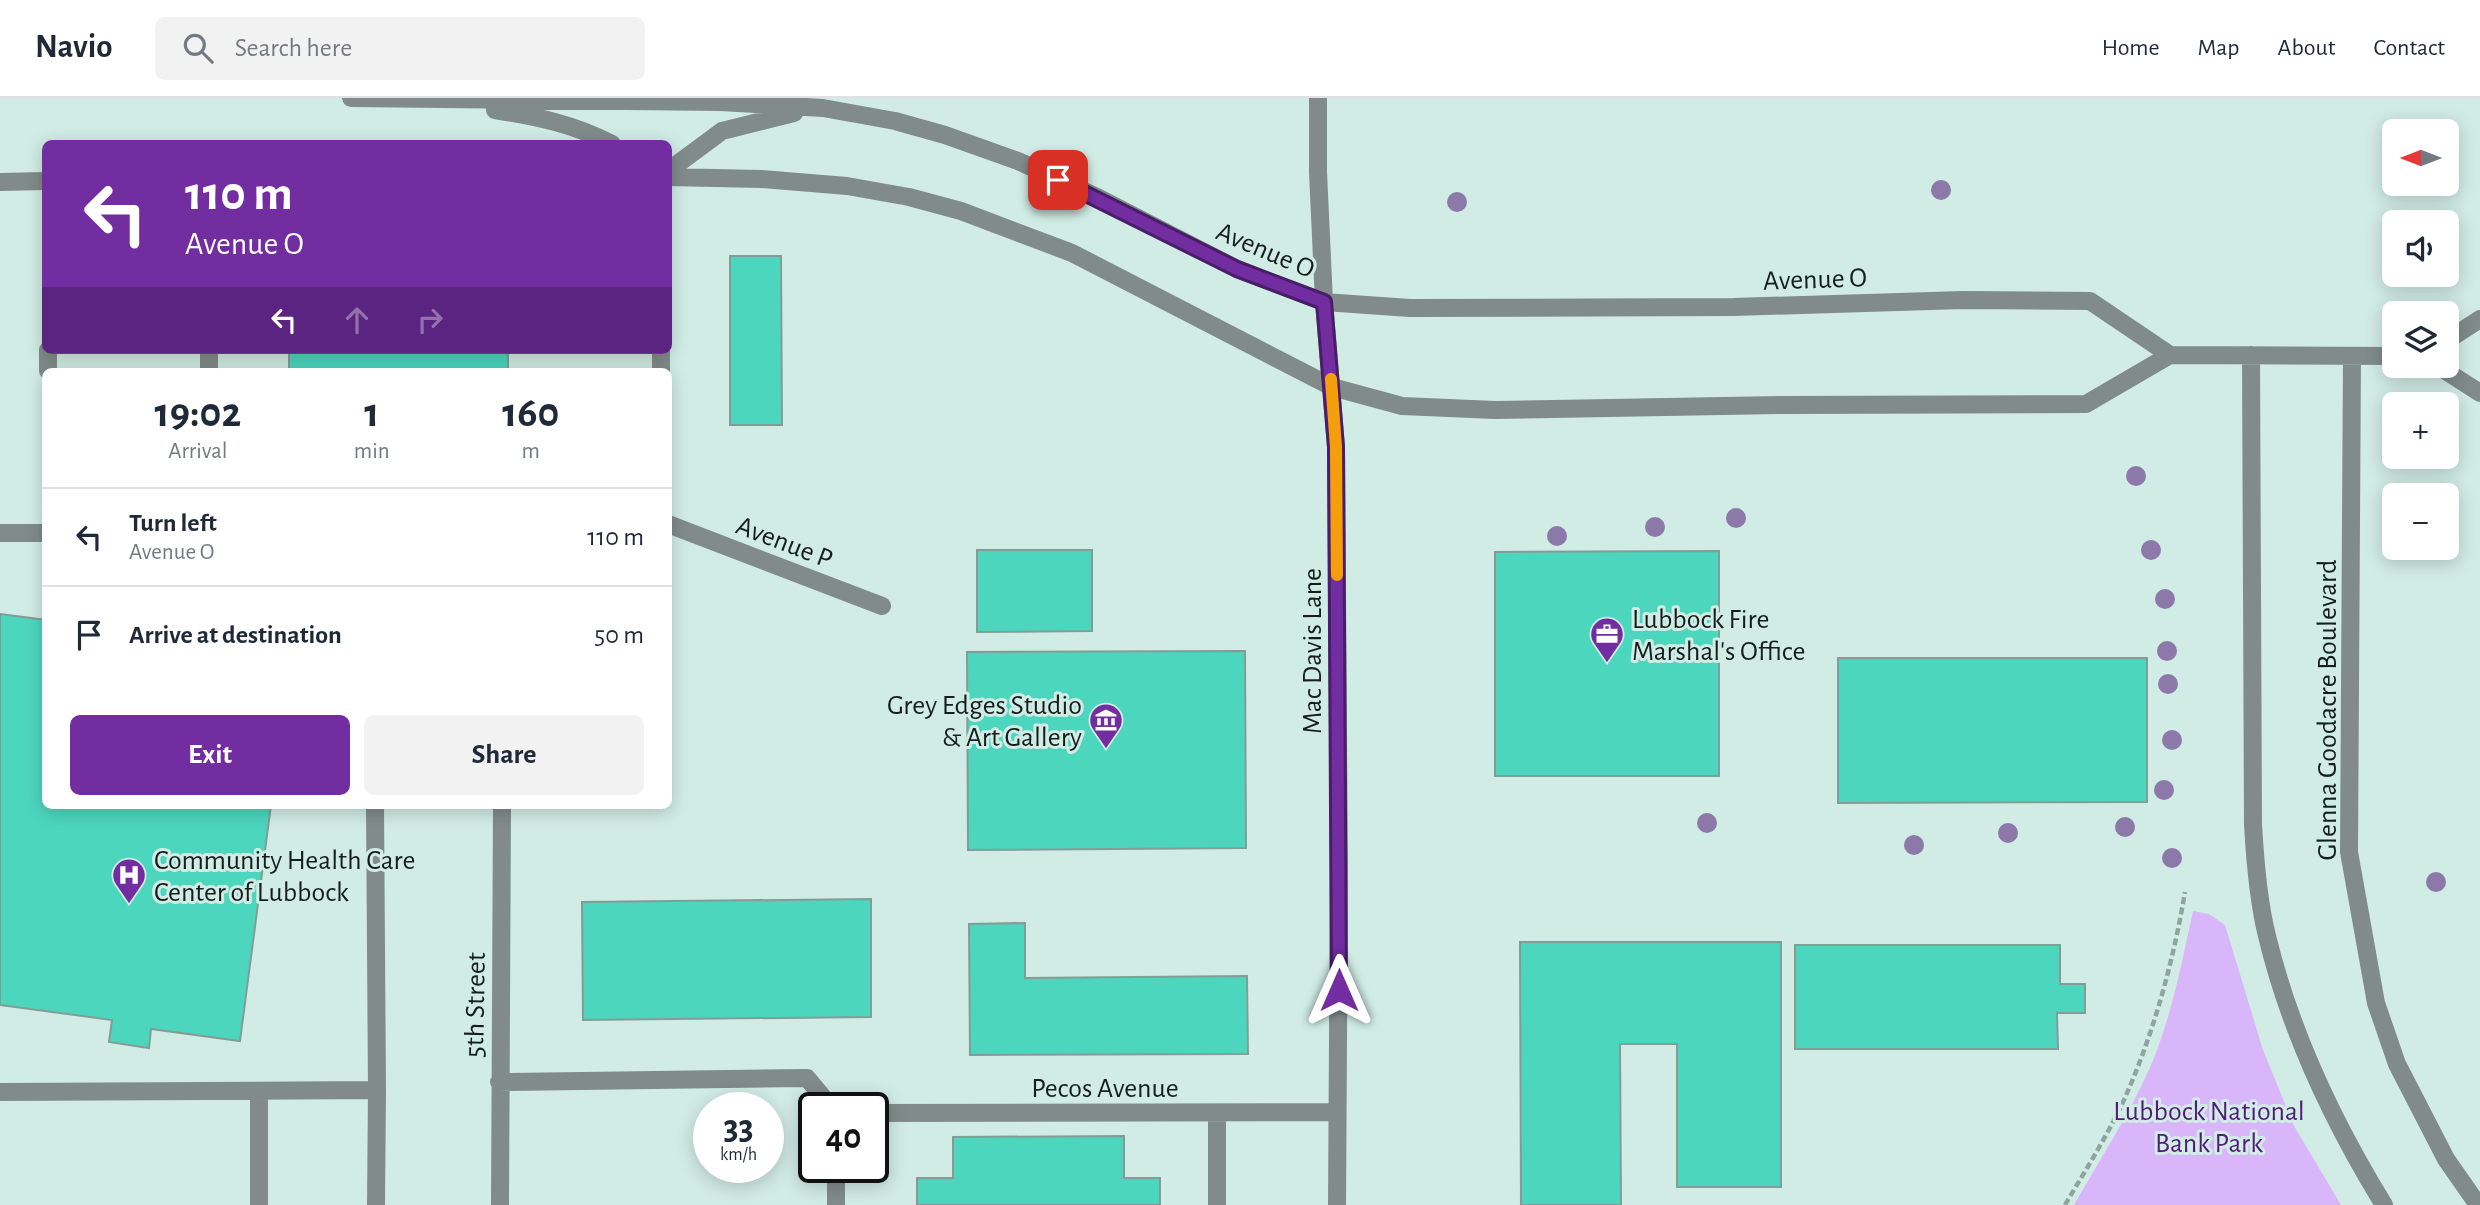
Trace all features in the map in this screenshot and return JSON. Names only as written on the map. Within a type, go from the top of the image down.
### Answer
[{"type":"street","name":"Avenue O","points":[[351,98],[694,102],[814,108],[895,121],[945,135],[1018,161],[1099,198],[1237,269],[1324,302],[1437,308],[1732,307],[1963,300],[2090,301],[2170,355]]},
{"type":"street","name":"Mac Davis Lane","points":[[1318,98],[1318,172],[1324,302],[1336,461],[1339,860],[1337,1205]]},
{"type":"street","points":[[435,100],[538,117],[584,129],[605,140]]},
{"type":"street","points":[[672,168],[722,131],[814,108]]},
{"type":"street","points":[[672,177],[761,179],[847,186],[909,197],[961,211],[1072,253],[1332,387],[1402,405],[1495,410],[2086,404],[2170,355],[2382,356]]},
{"type":"street","points":[[0,182],[42,181]]},
{"type":"street","points":[[2459,333],[2480,319]]},
{"type":"street","points":[[2251,355],[2253,824],[2260,892],[2267,935],[2297,1032],[2323,1092],[2384,1205]]},
{"type":"street","name":"Glenna Goodacre Boulevard","points":[[2352,356],[2349,852],[2376,1003],[2397,1064],[2446,1159],[2478,1205]]},
{"type":"street","points":[[2457,378],[2480,393]]},
{"type":"street","name":"Avenue P","points":[[672,526],[882,606]]},
{"type":"street","points":[[0,533],[42,533]]},
{"type":"street","points":[[375,809],[376,1205]]},
{"type":"street","name":"5th Street","points":[[500,1205],[502,809]]},
{"type":"street","points":[[499,1083],[807,1078],[819,1092]]},
{"type":"street","points":[[0,1092],[377,1090]]},
{"type":"street","points":[[259,1091],[259,1205]]},
{"type":"street","name":"Pecos Avenue","points":[[889,1113],[1337,1112]]},
{"type":"street","points":[[1217,1113],[1217,1205]]},
{"type":"street","points":[[836,1183],[836,1205]]},
{"type":"path","points":[[2065,1205],[2097,1153],[2123,1101],[2152,1025],[2175,948],[2185,892]]},
{"type":"green space","name":"Lubbock National Bank Park","points":[[2193,911],[2209,914],[2225,925],[2263,1050],[2294,1126],[2341,1205],[2074,1205],[2125,1118],[2152,1063],[2171,1007]]},
{"type":"building","points":[[730,256],[781,256],[782,425],[730,425]]},
{"type":"building","points":[[289,354],[508,354],[508,368],[289,368]]},
{"type":"building","points":[[977,550],[1092,550],[1092,631],[977,632]]},
{"type":"building","name":"Lubbock Fire Marshal's Office","points":[[1719,551],[1719,776],[1495,776],[1495,552]]},
{"type":"building","name":"Community Health Care Center of Lubbock","points":[[0,614],[42,619],[42,809],[270,809],[240,1041],[151,1029],[149,1048],[109,1042],[112,1020],[0,1005]]},
{"type":"building","name":"Grey Edges Studio & Art Gallery","points":[[1245,651],[1246,848],[968,850],[967,652]]},
{"type":"building","points":[[1838,658],[2147,658],[2147,802],[1838,803]]},
{"type":"building","points":[[871,899],[871,1017],[583,1020],[582,902]]},
{"type":"building","points":[[1025,923],[1025,978],[1247,976],[1248,1054],[970,1055],[969,924]]},
{"type":"building","points":[[1520,942],[1781,942],[1781,1187],[1677,1187],[1677,1044],[1620,1044],[1621,1205],[1521,1205]]},
{"type":"building","points":[[1795,945],[2060,945],[2060,984],[2085,984],[2085,1013],[2057,1013],[2058,1049],[1795,1049]]},
{"type":"building","points":[[1124,1136],[1124,1178],[1160,1178],[1160,1205],[917,1205],[917,1178],[953,1178],[953,1137]]},
{"type":"slow traffic","points":[[1331,379],[1336,447],[1337,575]]},
{"type":"place","name":"Lubbock Fire Marshal's Office","points":[[1607,664]]},
{"type":"place","name":"Grey Edges Studio & Art Gallery","points":[[1106,750]]},
{"type":"place","name":"Community Health Care Center of Lubbock","points":[[129,905]]},
{"type":"route","points":[[1058,180],[1099,198],[1237,269],[1324,302],[1336,447],[1339,990]]}]
